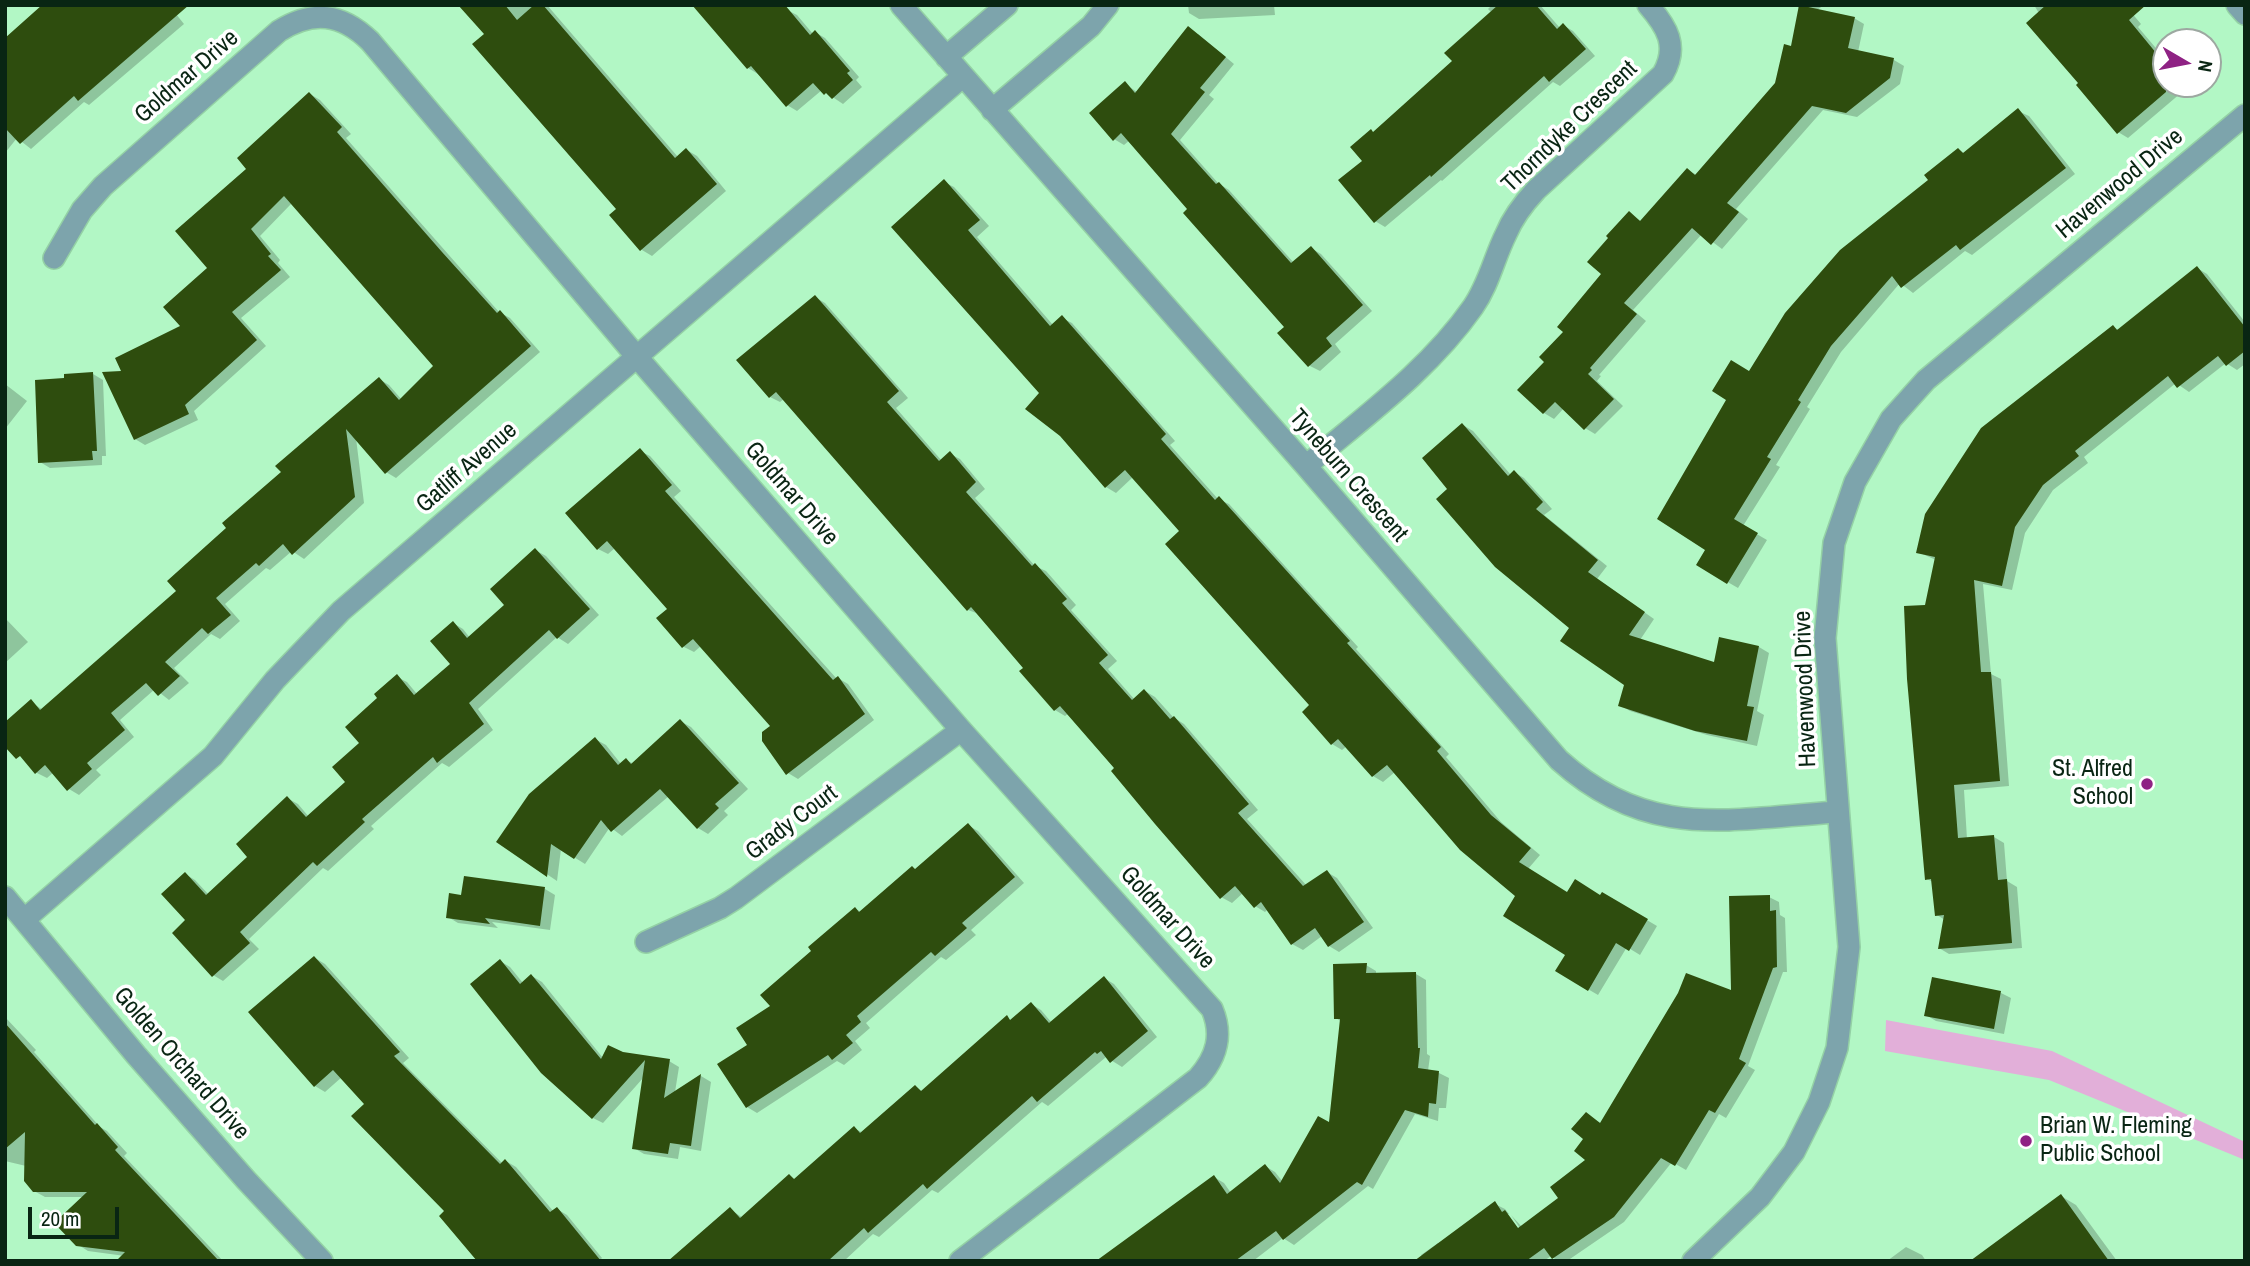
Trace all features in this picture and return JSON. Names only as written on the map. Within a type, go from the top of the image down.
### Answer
[{"type":"street","name":"Tyneburn Crescent","points":[[901,5],[1306,466],[1559,760],[1597,790],[1640,811],[1688,820],[1837,812]]},
{"type":"street","points":[[946,57],[1007,5]]},
{"type":"street","points":[[992,110],[1091,26],[1108,5]]},
{"type":"street","name":"Thorndyke Crescent","points":[[1306,466],[1443,346],[1485,287],[1506,233],[1525,203],[1663,74],[1670,61],[1670,37],[1663,23],[1648,5]]},
{"type":"street","points":[[2237,5],[2245,14]]},
{"type":"street","name":"Goldmar Drive","points":[[54,258],[82,210],[103,186],[279,31],[308,18],[335,19],[348,24],[370,41],[637,357],[961,730],[1202,995],[1215,1017],[1218,1036],[1215,1055],[1198,1078],[960,1261]]},
{"type":"street","name":"Gatliff Avenue","points":[[25,919],[213,756],[275,680],[341,611],[962,77]]},
{"type":"street","name":"Havenwood Drive","points":[[1693,1261],[1741,1218],[1778,1175],[1807,1128],[1829,1076],[1837,1048],[1849,947],[1825,638],[1834,543],[1855,482],[1891,419],[1926,380],[2245,115]]},
{"type":"street","name":"Grady Court","points":[[646,942],[736,898],[961,730]]},
{"type":"street","name":"Golden Orchard Drive","points":[[5,897],[145,1065],[246,1180],[322,1261]]},
{"type":"shaded area","points":[[1886,1020],[2052,1051],[2245,1142],[2245,1160],[2049,1080],[1885,1051]]},
{"type":"building","points":[[42,5],[189,5],[78,101],[74,96],[20,144],[5,128],[5,38]]},
{"type":"building","points":[[458,5],[505,5],[517,20],[534,5],[543,5],[675,158],[686,148],[717,184],[640,251],[609,215],[616,209],[472,44],[484,34]]},
{"type":"building","points":[[692,5],[785,5],[810,35],[815,30],[850,71],[847,73],[853,80],[832,99],[813,83],[786,107],[751,66],[747,69]]},
{"type":"building","points":[[1498,5],[1536,5],[1557,29],[1563,23],[1586,49],[1549,82],[1544,76],[1431,177],[1430,175],[1374,223],[1338,180],[1362,161],[1350,147],[1371,129],[1373,132],[1452,61],[1444,53]]},
{"type":"building","points":[[1799,5],[1855,17],[1848,48],[1894,58],[1890,78],[1846,113],[1812,106],[1727,203],[1739,212],[1711,245],[1692,228],[1624,303],[1637,314],[1590,368],[1592,370],[1588,374],[1614,399],[1584,430],[1555,402],[1543,414],[1517,390],[1544,362],[1539,357],[1563,332],[1557,327],[1601,274],[1587,262],[1629,211],[1640,221],[1687,168],[1695,175],[1775,83],[1784,44],[1791,46]]},
{"type":"building","points":[[2046,5],[2146,5],[2129,20],[2152,48],[2152,98],[2159,98],[2117,134],[2076,85],[2078,83],[2026,23]]},
{"type":"building","points":[[1188,26],[1226,57],[1200,88],[1205,92],[1171,134],[1216,184],[1219,182],[1291,263],[1311,246],[1363,305],[1326,338],[1332,346],[1308,367],[1277,333],[1284,327],[1183,213],[1187,209],[1121,133],[1113,141],[1089,113],[1125,81],[1135,93]]},
{"type":"building","points":[[309,92],[342,127],[337,132],[497,313],[500,310],[531,346],[385,474],[346,429],[355,497],[292,555],[283,544],[259,566],[256,563],[216,598],[231,615],[208,634],[202,628],[165,662],[180,676],[158,696],[146,683],[111,713],[125,730],[87,763],[92,769],[67,791],[45,765],[35,774],[20,756],[16,759],[5,747],[5,722],[31,699],[40,710],[176,591],[167,581],[226,528],[222,523],[281,472],[275,466],[379,377],[399,400],[433,366],[284,196],[251,229],[271,254],[268,256],[281,270],[232,312],[257,340],[185,405],[189,414],[134,440],[102,372],[121,371],[115,358],[180,326],[163,307],[207,268],[175,231],[246,169],[237,158]]},
{"type":"building","points":[[2018,108],[2066,168],[1960,250],[1956,245],[1901,288],[1892,276],[1831,346],[1767,457],[1771,459],[1734,519],[1758,533],[1727,584],[1696,565],[1705,550],[1657,519],[1726,400],[1712,391],[1731,360],[1749,371],[1785,313],[1840,250],[1928,180],[1924,175],[1958,148],[1963,153]]},
{"type":"building","points":[[944,179],[980,220],[968,230],[1050,326],[1062,315],[1166,434],[1161,439],[1215,500],[1219,496],[1441,747],[1437,751],[1491,815],[1531,848],[1519,862],[1567,892],[1575,879],[1648,919],[1629,951],[1616,943],[1588,991],[1555,971],[1565,955],[1503,916],[1515,896],[1460,850],[1387,765],[1372,777],[1338,739],[1331,745],[1302,712],[1309,705],[1165,544],[1179,531],[1125,470],[1105,488],[1060,436],[1025,409],[1039,393],[891,227]]},
{"type":"building","points":[[2197,266],[2245,327],[2245,351],[2226,366],[2218,356],[2177,388],[2168,376],[2075,451],[2079,456],[2043,485],[2015,527],[2002,586],[1974,580],[1981,672],[1991,672],[2000,781],[1954,785],[1958,838],[1994,835],[1998,880],[2007,879],[2012,943],[1938,949],[1944,915],[1935,916],[1931,879],[1925,880],[1907,679],[1904,606],[1925,605],[1935,557],[1916,553],[1925,514],[1981,428],[2113,325],[2117,330]]},
{"type":"building","points":[[815,295],[899,391],[887,402],[939,461],[950,451],[976,482],[966,492],[1032,566],[1035,563],[1067,599],[1062,603],[1108,655],[1099,663],[1132,700],[1144,689],[1170,719],[1174,716],[1249,804],[1238,813],[1303,886],[1327,870],[1364,922],[1328,947],[1315,928],[1291,945],[1261,902],[1254,908],[1235,886],[1220,899],[1111,771],[1114,768],[1060,706],[1054,711],[1019,671],[1023,668],[971,607],[967,611],[776,392],[769,398],[736,360]]},
{"type":"building","points":[[93,372],[97,451],[92,451],[93,460],[38,463],[35,380]]},
{"type":"building","points":[[1462,423],[1508,476],[1514,470],[1543,502],[1536,509],[1598,560],[1588,572],[1645,612],[1629,635],[1714,662],[1719,637],[1759,646],[1747,706],[1754,707],[1747,741],[1695,731],[1618,706],[1624,685],[1560,641],[1569,628],[1495,567],[1436,499],[1447,489],[1422,458]]},
{"type":"building","points":[[640,448],[672,485],[665,491],[833,680],[838,676],[865,714],[786,775],[762,741],[762,732],[770,726],[693,639],[682,648],[656,618],[667,609],[607,541],[597,550],[565,513]]},
{"type":"building","points":[[535,548],[590,609],[557,639],[549,630],[469,703],[484,724],[437,763],[433,757],[362,819],[365,822],[317,866],[313,862],[240,932],[250,943],[212,977],[172,933],[185,920],[161,894],[185,872],[206,895],[247,857],[236,844],[287,796],[306,817],[345,782],[332,767],[359,743],[345,727],[377,698],[374,694],[397,674],[414,695],[450,664],[430,641],[453,621],[467,638],[504,605],[490,589]]},
{"type":"building","points":[[680,719],[739,783],[715,804],[719,808],[697,829],[660,789],[611,832],[601,820],[574,859],[551,844],[547,877],[496,842],[529,794],[595,737],[618,765],[626,758],[631,764]]},
{"type":"building","points":[[968,823],[1015,877],[962,923],[967,928],[935,956],[931,952],[857,1016],[861,1022],[846,1035],[853,1043],[832,1060],[828,1055],[746,1108],[717,1064],[747,1045],[736,1028],[770,1006],[760,995],[811,951],[808,947],[855,907],[859,912],[912,866],[915,869]]},
{"type":"building","points":[[464,876],[545,887],[540,926],[485,918],[490,924],[446,918],[449,893],[461,895]]},
{"type":"building","points":[[1770,895],[1770,911],[1776,910],[1777,967],[1773,968],[1739,1059],[1746,1063],[1715,1113],[1709,1110],[1675,1166],[1661,1158],[1614,1217],[1552,1259],[1544,1248],[1526,1261],[1414,1261],[1495,1201],[1518,1228],[1558,1198],[1550,1187],[1585,1160],[1574,1151],[1583,1139],[1571,1129],[1586,1112],[1600,1123],[1678,993],[1686,973],[1731,990],[1729,896]]},
{"type":"building","points":[[314,956],[400,1052],[394,1056],[500,1164],[505,1159],[550,1212],[557,1207],[601,1261],[477,1261],[439,1216],[444,1211],[351,1116],[364,1104],[333,1070],[314,1087],[248,1012]]},
{"type":"building","points":[[500,959],[520,984],[531,974],[601,1059],[608,1045],[623,1052],[670,1059],[664,1098],[701,1074],[691,1146],[670,1143],[668,1154],[632,1149],[645,1060],[592,1119],[541,1073],[470,984]]},
{"type":"building","points":[[1367,963],[1366,973],[1416,972],[1420,1048],[1418,1068],[1439,1071],[1436,1104],[1429,1103],[1428,1117],[1405,1110],[1362,1185],[1357,1182],[1283,1240],[1276,1231],[1235,1261],[1096,1261],[1214,1175],[1227,1194],[1265,1164],[1280,1183],[1318,1116],[1329,1122],[1340,1019],[1334,1019],[1333,964]]},
{"type":"building","points":[[1104,976],[1148,1031],[1110,1063],[1101,1051],[1097,1054],[1095,1052],[1037,1102],[1032,1096],[927,1189],[923,1184],[868,1233],[864,1228],[828,1261],[668,1261],[730,1207],[740,1218],[789,1174],[794,1179],[854,1126],[860,1133],[915,1085],[921,1091],[1007,1015],[1010,1020],[1031,1002],[1049,1023]]},
{"type":"building","points":[[1932,977],[2001,991],[1994,1029],[1924,1016]]},
{"type":"building","points":[[5,1023],[95,1125],[97,1123],[118,1147],[115,1150],[219,1261],[116,1261],[125,1252],[76,1246],[54,1223],[87,1192],[33,1192],[24,1181],[25,1132],[5,1149]]},
{"type":"building","points":[[2061,1194],[2109,1261],[1970,1261]]},
{"type":"place","name":"St. Alfred School","points":[[2147,784]]},
{"type":"place","name":"Brian W. Fleming Public School","points":[[2026,1141]]}]
